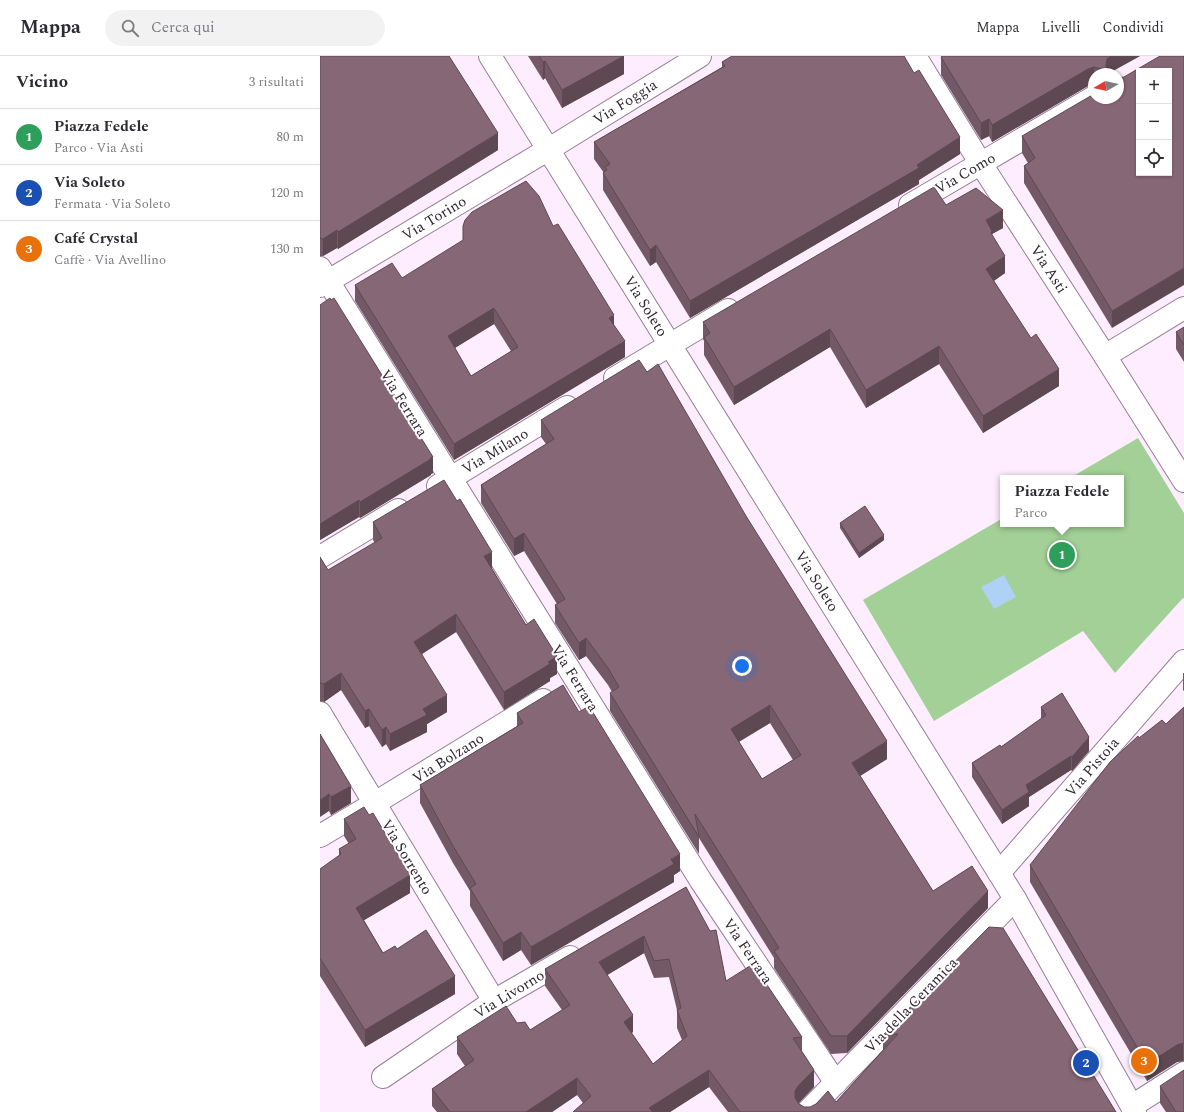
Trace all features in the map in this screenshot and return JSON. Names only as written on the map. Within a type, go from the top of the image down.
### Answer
[{"type":"street","name":"Via Soleto","points":[[490,56],[1000,874],[1134,1109]]},
{"type":"street","name":"Via Foggia","points":[[549,149],[700,56]]},
{"type":"street","name":"Via Asti","points":[[915,56],[980,164],[1105,356],[1184,481]]},
{"type":"street","name":"Via Como","points":[[891,216],[1088,101]]},
{"type":"street","name":"Via Torino","points":[[323,279],[549,149]]},
{"type":"street","name":"Via Ferrara","points":[[323,279],[451,478],[576,680],[694,885],[836,1083]]},
{"type":"street","points":[[670,344],[746,300]]},
{"type":"street","points":[[1105,356],[1184,308]]},
{"type":"street","name":"Via Milano","points":[[320,557],[670,344]]},
{"type":"street","name":"Via Pistoia","points":[[1000,874],[1184,661]]},
{"type":"street","name":"Via Bolzano","points":[[320,836],[576,680]]},
{"type":"street","name":"Via Sorrento","points":[[320,713],[494,1001]]},
{"type":"street","name":"Via della Ceramica","points":[[807,1112],[1015,899]]},
{"type":"street","name":"Via Livorno","points":[[383,1076],[494,1001],[584,949]]},
{"type":"street","points":[[1134,1109],[1184,1073]]},
{"type":"green space","points":[[1138,438],[1184,513],[1184,599],[1183,598],[1115,673],[1083,631],[934,721],[863,600],[1000,520],[1000,527],[1124,527],[1124,475],[1075,475]]},
{"type":"water","points":[[1004,575],[1016,597],[994,609],[981,587]]},
{"type":"building","points":[[320,56],[449,56],[498,133],[338,232],[337,230],[323,239],[320,238]]},
{"type":"building","points":[[539,56],[624,56],[562,90],[545,61],[543,62]]},
{"type":"building","points":[[732,56],[904,56],[914,73],[919,70],[960,137],[917,165],[919,168],[690,301],[656,245],[650,250],[603,173],[607,170],[605,167],[610,164],[594,142],[725,66],[722,62]]},
{"type":"building","points":[[1111,56],[1107,59],[1106,68],[1088,68],[992,125],[989,119],[981,123],[941,57]]},
{"type":"building","points":[[1160,56],[1184,56],[1184,268],[1112,311],[1024,166],[1035,158],[1022,136],[1088,98],[1088,104],[1124,104],[1124,77],[1136,70],[1136,176],[1172,176],[1172,68],[1139,68]]},
{"type":"building","points":[[526,181],[539,196],[553,226],[558,224],[614,315],[609,318],[625,341],[454,444],[355,285],[392,263],[402,278],[463,240],[463,226],[465,220],[472,212]],"holes":[[[494,308],[518,347],[471,376],[448,336]]]},
{"type":"building","points":[[934,187],[946,205],[976,188],[1003,210],[986,220],[992,231],[991,233],[1005,256],[986,269],[1031,338],[1036,334],[1059,369],[983,416],[939,346],[866,390],[830,329],[734,387],[704,337],[710,333],[703,322]]},
{"type":"building","points":[[330,298],[331,300],[334,298],[433,457],[360,502],[359,500],[320,524],[320,305]]},
{"type":"building","points":[[1184,327],[1184,345],[1176,332]]},
{"type":"building","points":[[639,360],[647,372],[658,364],[746,516],[887,741],[852,763],[933,891],[972,866],[988,891],[847,1036],[831,1036],[774,951],[779,948],[695,814],[699,837],[610,693],[619,687],[608,668],[586,638],[579,643],[555,605],[565,599],[524,533],[514,539],[481,485],[554,439],[541,420]],"holes":[[[770,705],[801,755],[762,779],[731,729]]]},
{"type":"building","points":[[444,480],[457,501],[460,499],[492,552],[484,556],[526,625],[534,619],[557,656],[548,662],[550,664],[504,692],[456,614],[414,642],[447,695],[423,709],[427,715],[390,734],[386,727],[382,730],[369,709],[365,711],[341,673],[324,684],[320,683],[320,557],[328,570],[382,538],[373,522]]},
{"type":"building","points":[[865,506],[884,535],[859,553],[840,523]]},
{"type":"building","points":[[563,685],[579,712],[589,706],[680,854],[671,859],[674,864],[531,947],[521,932],[503,943],[470,888],[476,884],[453,846],[420,785],[523,723],[517,713]]},
{"type":"building","points":[[1062,693],[1089,737],[1072,757],[1071,756],[1026,785],[1029,792],[1002,810],[972,763],[1000,745],[1001,747],[1046,715],[1041,707]]},
{"type":"building","points":[[1184,707],[1184,1043],[1177,1045],[1147,1064],[1030,865],[1110,762],[1138,736],[1139,738],[1162,720],[1166,724]]},
{"type":"building","points":[[320,734],[351,786],[331,797],[329,794],[320,800]]},
{"type":"building","points":[[364,807],[369,815],[373,813],[410,875],[356,908],[383,953],[395,946],[397,949],[426,930],[455,976],[365,1030],[320,958],[320,869],[341,854],[339,849],[356,839],[344,819]]},
{"type":"building","points":[[686,887],[710,931],[716,930],[726,981],[753,964],[802,1037],[793,1038],[814,1070],[798,1086],[795,1091],[795,1098],[799,1104],[804,1107],[810,1107],[816,1104],[828,1091],[836,1102],[898,1034],[883,1035],[989,927],[1003,928],[1116,1112],[740,1112],[709,1070],[649,1108],[653,1112],[573,1112],[591,1096],[577,1078],[526,1112],[450,1112],[432,1089],[474,1060],[457,1037],[506,1006],[517,1023],[525,1022],[530,1030],[570,1005],[545,969]],"holes":[[[644,936],[654,961],[669,959],[681,1008],[677,1010],[687,1036],[653,1064],[624,1022],[633,1015],[599,962]]]},
{"type":"building","points":[[1184,1070],[1184,1112],[1176,1112],[1160,1086]]},
{"type":"place","name":"Piazza Fedele","points":[[1062,555]]},
{"type":"place","name":"Café Crystal","points":[[1144,1061]]},
{"type":"place","name":"Via Soleto","points":[[1086,1063]]}]
